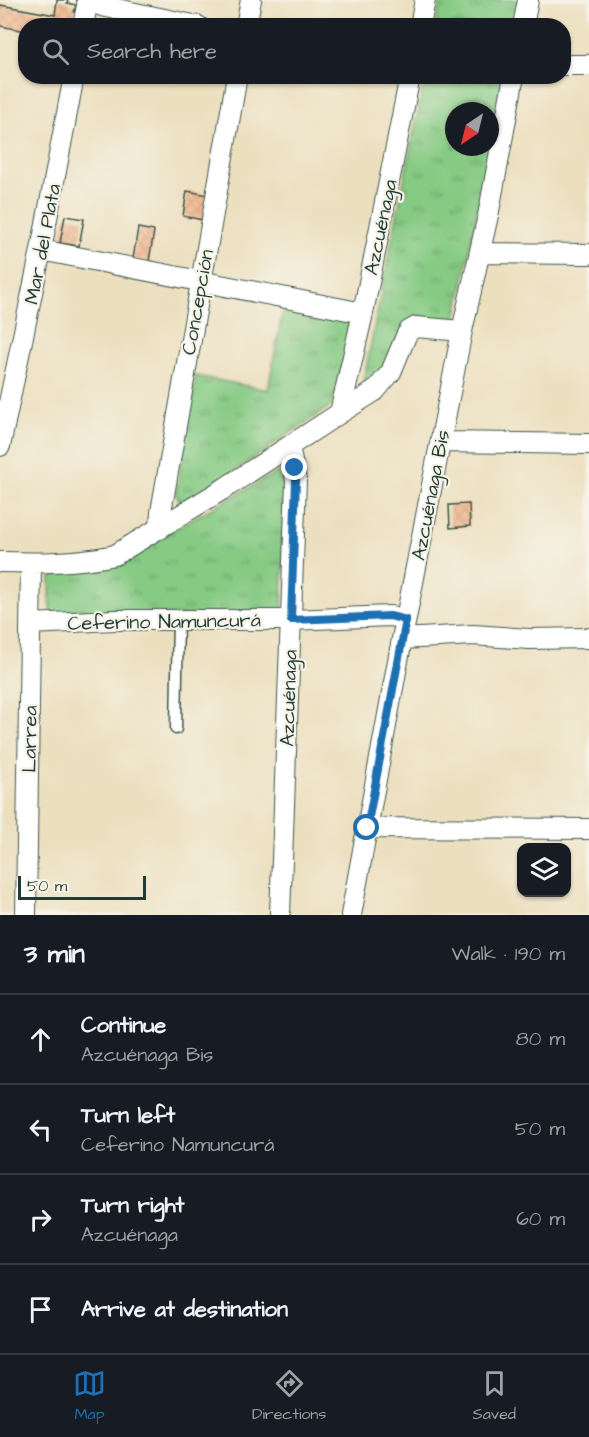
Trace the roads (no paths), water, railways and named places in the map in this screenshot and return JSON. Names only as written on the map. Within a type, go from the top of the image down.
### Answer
[{"type":"street","points":[[85,18],[88,0],[102,6],[160,18]]},
{"type":"street","points":[[248,18],[251,0]]},
{"type":"street","points":[[422,18],[425,0]]},
{"type":"street","points":[[525,18],[528,0]]},
{"type":"street","points":[[571,65],[589,65]]},
{"type":"street","name":"Mar del Plata","points":[[0,446],[72,84]]},
{"type":"street","name":"Concepción","points":[[160,529],[161,512],[236,84]]},
{"type":"street","name":"Azcuénaga","points":[[340,412],[363,313],[408,84]]},
{"type":"street","name":"Azcuénaga Bis","points":[[351,915],[404,629],[512,84]]},
{"type":"street","points":[[41,250],[363,313]]},
{"type":"street","points":[[480,253],[589,254]]},
{"type":"street","points":[[0,562],[31,563],[98,559],[114,555],[160,529],[375,391],[391,372],[409,331],[416,327],[462,331]]},
{"type":"street","points":[[441,442],[589,444]]},
{"type":"street","name":"Azcuénaga","points":[[280,915],[296,480],[289,447]]},
{"type":"street","name":"Larrea","points":[[26,915],[31,563]]},
{"type":"street","name":"Ceferino Namuncurá","points":[[30,624],[115,620],[291,620],[390,616],[404,629],[529,639],[589,638]]},
{"type":"street","points":[[367,828],[589,829]]},
{"type":"lane","points":[[176,729],[178,619]]}]
